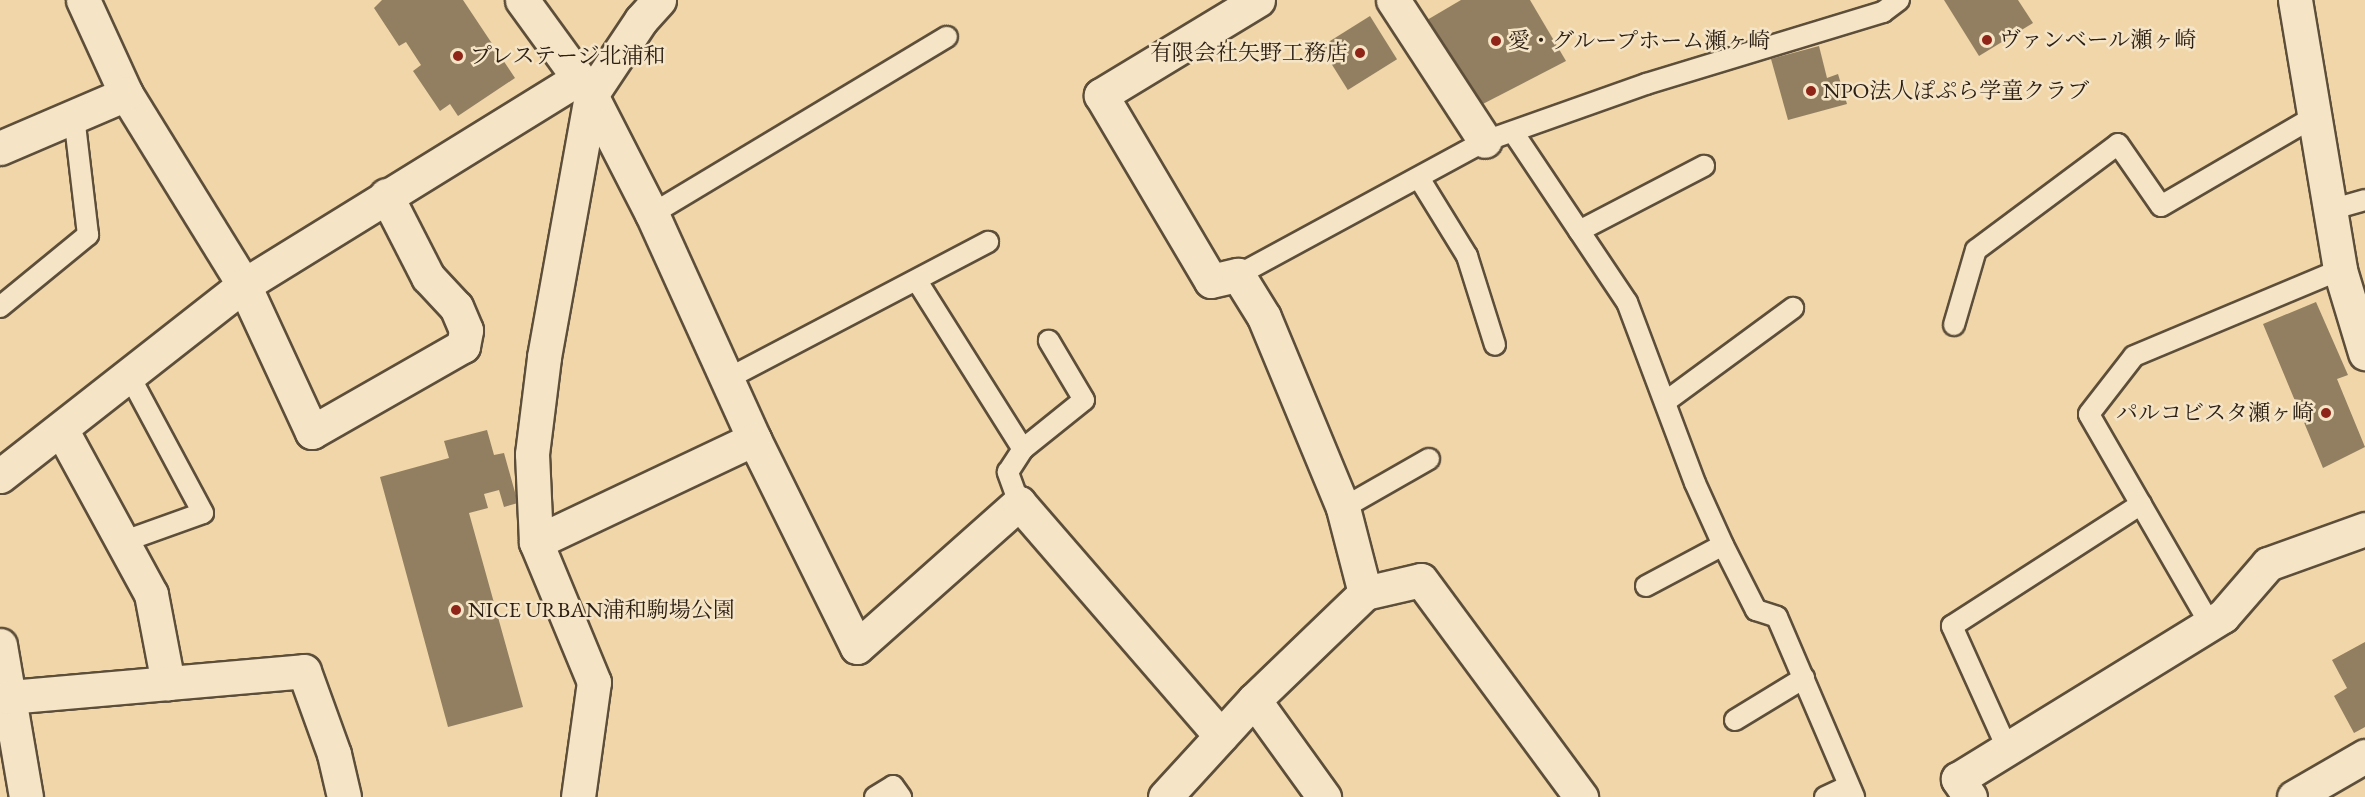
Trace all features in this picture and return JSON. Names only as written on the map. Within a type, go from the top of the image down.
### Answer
[{"type":"street","points":[[82,0],[126,94],[243,285],[312,432],[463,346],[466,330],[456,307],[428,277],[386,195]]},
{"type":"street","points":[[522,0],[584,87],[652,214],[754,439],[857,647],[1019,503],[1221,736]]},
{"type":"street","points":[[0,476],[243,285],[386,195],[584,87],[659,0]]},
{"type":"street","points":[[1258,0],[1101,95],[1210,281],[1238,275],[1264,317],[1343,508],[1365,593]]},
{"type":"street","points":[[1393,0],[1499,136]]},
{"type":"street","points":[[2295,0],[2340,270],[2365,353]]},
{"type":"street","points":[[578,797],[594,682],[536,542],[532,454],[584,87]]},
{"type":"street","points":[[0,148],[126,94]]},
{"type":"street","points":[[61,429],[151,594],[168,683]]},
{"type":"street","points":[[536,542],[754,439]]},
{"type":"street","points":[[1970,797],[1958,779],[2223,616],[2268,564],[2365,529]]},
{"type":"street","points":[[1165,797],[1254,700],[1365,593],[1421,580],[1581,797]]},
{"type":"street","points":[[0,645],[26,797]]},
{"type":"street","points":[[9,697],[304,671],[334,754],[344,797]]},
{"type":"street","points":[[1254,700],[1324,797]]},
{"type":"street","points":[[2294,797],[2365,756]]},
{"type":"lane","points":[[1238,275],[1499,136],[1646,84],[1883,12],[1899,0]]},
{"type":"lane","points":[[652,214],[946,37]]},
{"type":"lane","points":[[0,307],[88,235],[74,116]]},
{"type":"lane","points":[[1954,325],[1976,250],[2118,144],[2161,206],[2314,117]]},
{"type":"lane","points":[[1499,136],[1579,231],[1627,302],[1723,545],[1756,610],[1777,617],[1852,791],[1825,797]]},
{"type":"lane","points":[[1579,231],[1704,166]]},
{"type":"lane","points":[[1419,178],[1467,256],[1495,345]]},
{"type":"lane","points":[[2330,210],[2365,200]]},
{"type":"lane","points":[[727,379],[988,242]]},
{"type":"lane","points":[[2210,624],[2089,414],[2134,357],[2340,270]]},
{"type":"lane","points":[[917,281],[1023,449]]},
{"type":"lane","points":[[1665,402],[1793,308]]},
{"type":"lane","points":[[1019,503],[1008,472],[1023,449],[1084,400],[1049,341]]},
{"type":"lane","points":[[122,542],[203,513],[129,375]]},
{"type":"lane","points":[[1343,508],[1429,459]]},
{"type":"lane","points":[[2007,748],[1952,626],[2141,504]]},
{"type":"lane","points":[[1646,586],[1723,545]]},
{"type":"lane","points":[[1735,720],[1804,678]]},
{"type":"lane","points":[[875,797],[893,786],[901,797]]},
{"type":"building","name":"プレステージ北浦和","points":[[382,0],[463,0],[515,78],[458,116],[450,104],[440,111],[413,71],[421,65],[406,42],[399,46],[374,8]]},
{"type":"building","name":"愛・グループホーム瀬ヶ崎","points":[[1461,0],[1530,0],[1566,61],[1477,107],[1427,20]]},
{"type":"building","name":"ヴァンベール瀬ヶ崎","points":[[1944,0],[2018,0],[2033,23],[1979,56]]},
{"type":"building","name":"有限会社矢野工務店","points":[[1370,16],[1397,59],[1348,90],[1321,47]]},
{"type":"building","name":"NPO法人ぽぷら学童クラブ","points":[[1819,46],[1827,78],[1838,74],[1847,104],[1788,120],[1771,59]]},
{"type":"building","name":"パルコビスタ瀬ヶ崎","points":[[2316,302],[2348,375],[2337,379],[2365,447],[2323,468],[2263,324]]},
{"type":"building","name":"NICE URBAN浦和駒場公園","points":[[487,430],[494,455],[504,453],[518,503],[504,507],[499,490],[484,494],[488,508],[469,513],[523,707],[448,727],[380,477],[449,458],[444,441]]},
{"type":"building","points":[[2365,642],[2365,727],[2354,733],[2334,696],[2347,688],[2332,660]]},
{"type":"place","name":"ヴァンベール瀬ヶ崎","points":[[1987,40]]},
{"type":"place","name":"愛・グループホーム瀬ヶ崎","points":[[1496,41]]},
{"type":"place","name":"有限会社矢野工務店","points":[[1360,53]]},
{"type":"place","name":"プレステージ北浦和","points":[[458,56]]},
{"type":"place","name":"NPO法人ぽぷら学童クラブ","points":[[1811,91]]},
{"type":"place","name":"パルコビスタ瀬ヶ崎","points":[[2326,413]]},
{"type":"place","name":"NICE URBAN浦和駒場公園","points":[[456,610]]}]
